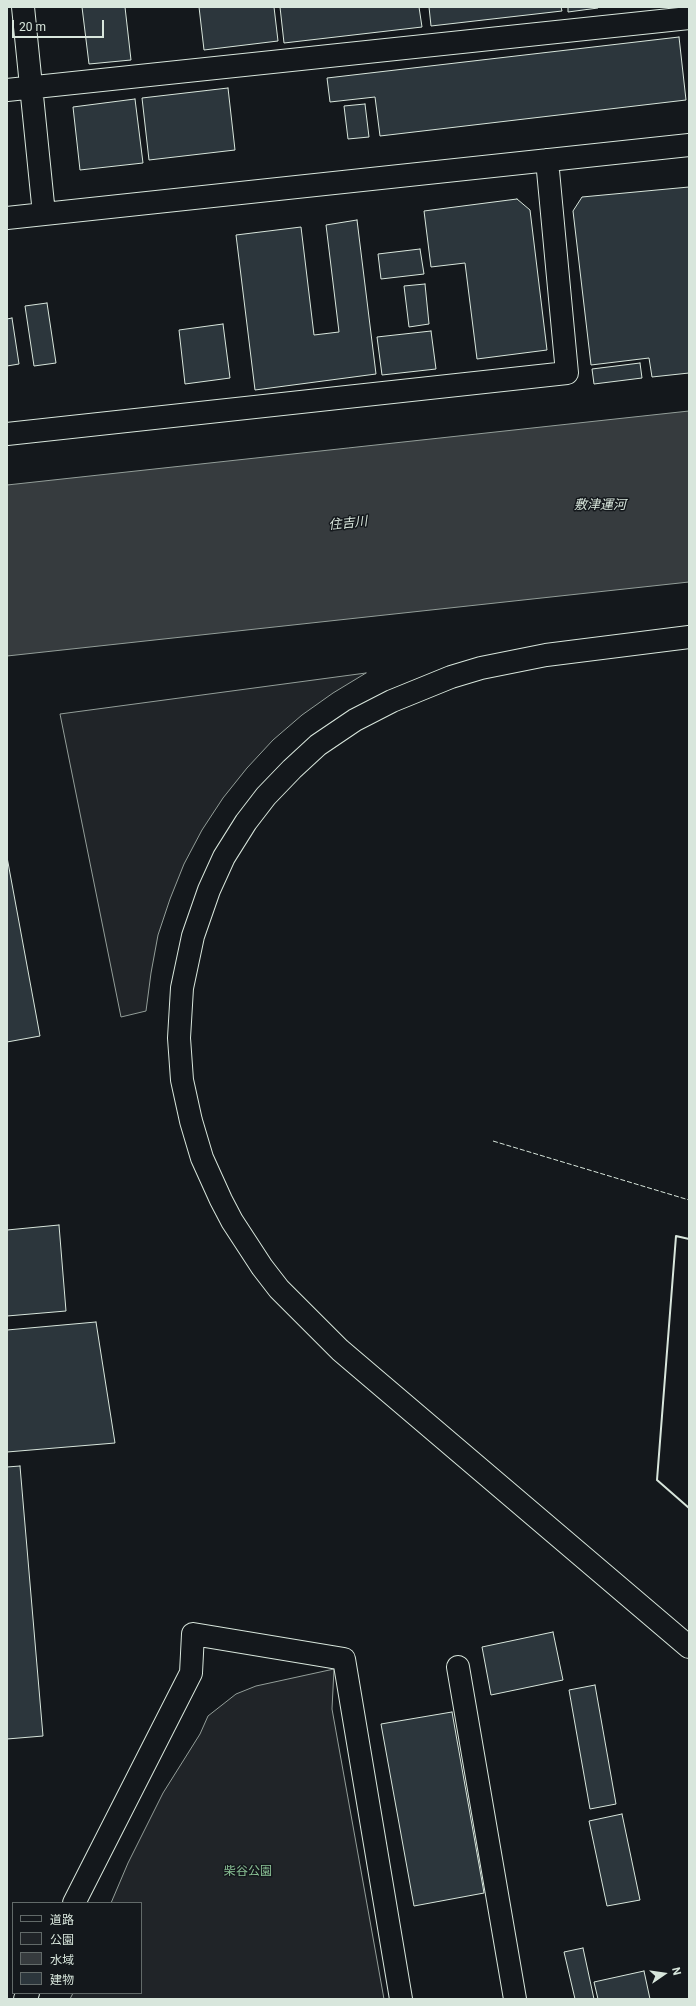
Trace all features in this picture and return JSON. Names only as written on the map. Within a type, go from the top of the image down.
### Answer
[{"type":"street","points":[[23,7],[44,214]]},
{"type":"street","points":[[7,90],[689,18]]},
{"type":"street","points":[[7,218],[689,145]]},
{"type":"street","points":[[7,434],[568,373],[547,160]]},
{"type":"street","points":[[689,638],[586,649],[515,660],[451,677],[392,701],[355,720],[318,746],[292,769],[266,796],[246,822],[224,857],[200,914],[193,936],[182,988],[180,1032],[180,1062],[182,1080],[197,1142],[212,1183],[246,1243],[279,1288],[340,1350],[689,1647]]},
{"type":"street","points":[[75,1902],[191,1673],[193,1634],[344,1659],[401,1999]]},
{"type":"street","points":[[458,1667],[515,1999]]},
{"type":"green space","points":[[366,673],[333,693],[302,715],[273,740],[247,768],[223,798],[202,830],[184,864],[170,899],[158,935],[146,1011],[121,1017],[60,714]]},
{"type":"green space","name":"柴谷公園","points":[[334,1669],[332,1709],[384,1999],[70,1999],[72,1994],[142,1994],[142,1902],[111,1902],[128,1863],[163,1793],[200,1734],[208,1716],[236,1694],[256,1686]]},
{"type":"water","name":"敷津運河","points":[[689,411],[689,582],[7,656],[7,485]]},
{"type":"building","points":[[82,7],[125,7],[131,60],[89,64]]},
{"type":"building","points":[[199,7],[274,7],[278,41],[204,50]]},
{"type":"building","points":[[280,7],[419,7],[422,27],[284,43]]},
{"type":"building","points":[[429,7],[561,7],[562,11],[431,26]]},
{"type":"building","points":[[568,7],[598,7],[598,8],[568,12]]},
{"type":"building","points":[[679,37],[686,100],[380,136],[375,97],[330,102],[327,78]]},
{"type":"building","points":[[228,88],[235,150],[149,160],[142,98]]},
{"type":"building","points":[[135,99],[143,163],[80,170],[73,107]]},
{"type":"building","points":[[365,104],[369,137],[348,139],[344,106]]},
{"type":"building","points":[[689,187],[689,373],[652,377],[649,358],[591,365],[573,211],[582,197]]},
{"type":"building","points":[[517,199],[530,210],[547,350],[477,359],[465,263],[431,267],[424,211]]},
{"type":"building","points":[[357,220],[376,374],[255,390],[236,235],[301,227],[314,335],[339,332],[326,225]]},
{"type":"building","points":[[420,249],[424,274],[381,279],[378,254]]},
{"type":"building","points":[[425,284],[429,324],[409,327],[404,286]]},
{"type":"building","points":[[47,303],[56,363],[34,366],[25,306]]},
{"type":"building","points":[[12,318],[19,364],[7,366],[7,319]]},
{"type":"building","points":[[223,324],[230,378],[185,384],[179,330]]},
{"type":"building","points":[[431,331],[436,369],[382,375],[377,337]]},
{"type":"building","points":[[640,363],[642,378],[594,384],[592,369]]},
{"type":"building","points":[[7,857],[40,1036],[7,1042]]},
{"type":"building","points":[[59,1225],[66,1311],[7,1316],[7,1230]]},
{"type":"building","points":[[96,1322],[115,1443],[7,1452],[7,1330]]},
{"type":"building","points":[[20,1466],[43,1736],[7,1739],[7,1467]]},
{"type":"building","points":[[553,1632],[563,1680],[491,1695],[482,1647]]},
{"type":"building","points":[[595,1685],[616,1804],[590,1809],[569,1690]]},
{"type":"building","points":[[452,1712],[484,1893],[414,1906],[381,1724]]},
{"type":"building","points":[[622,1814],[640,1900],[607,1906],[589,1821]]},
{"type":"building","points":[[583,1948],[594,1999],[575,1999],[564,1952]]},
{"type":"building","points":[[644,1971],[650,1999],[598,1999],[594,1982]]},
{"type":"fence","points":[[493,1141],[689,1200]]},
{"type":"wall","points":[[689,1239],[676,1236],[657,1480],[689,1508]]},
{"type":"water label","name":"住吉川","points":[[348,524]]}]
